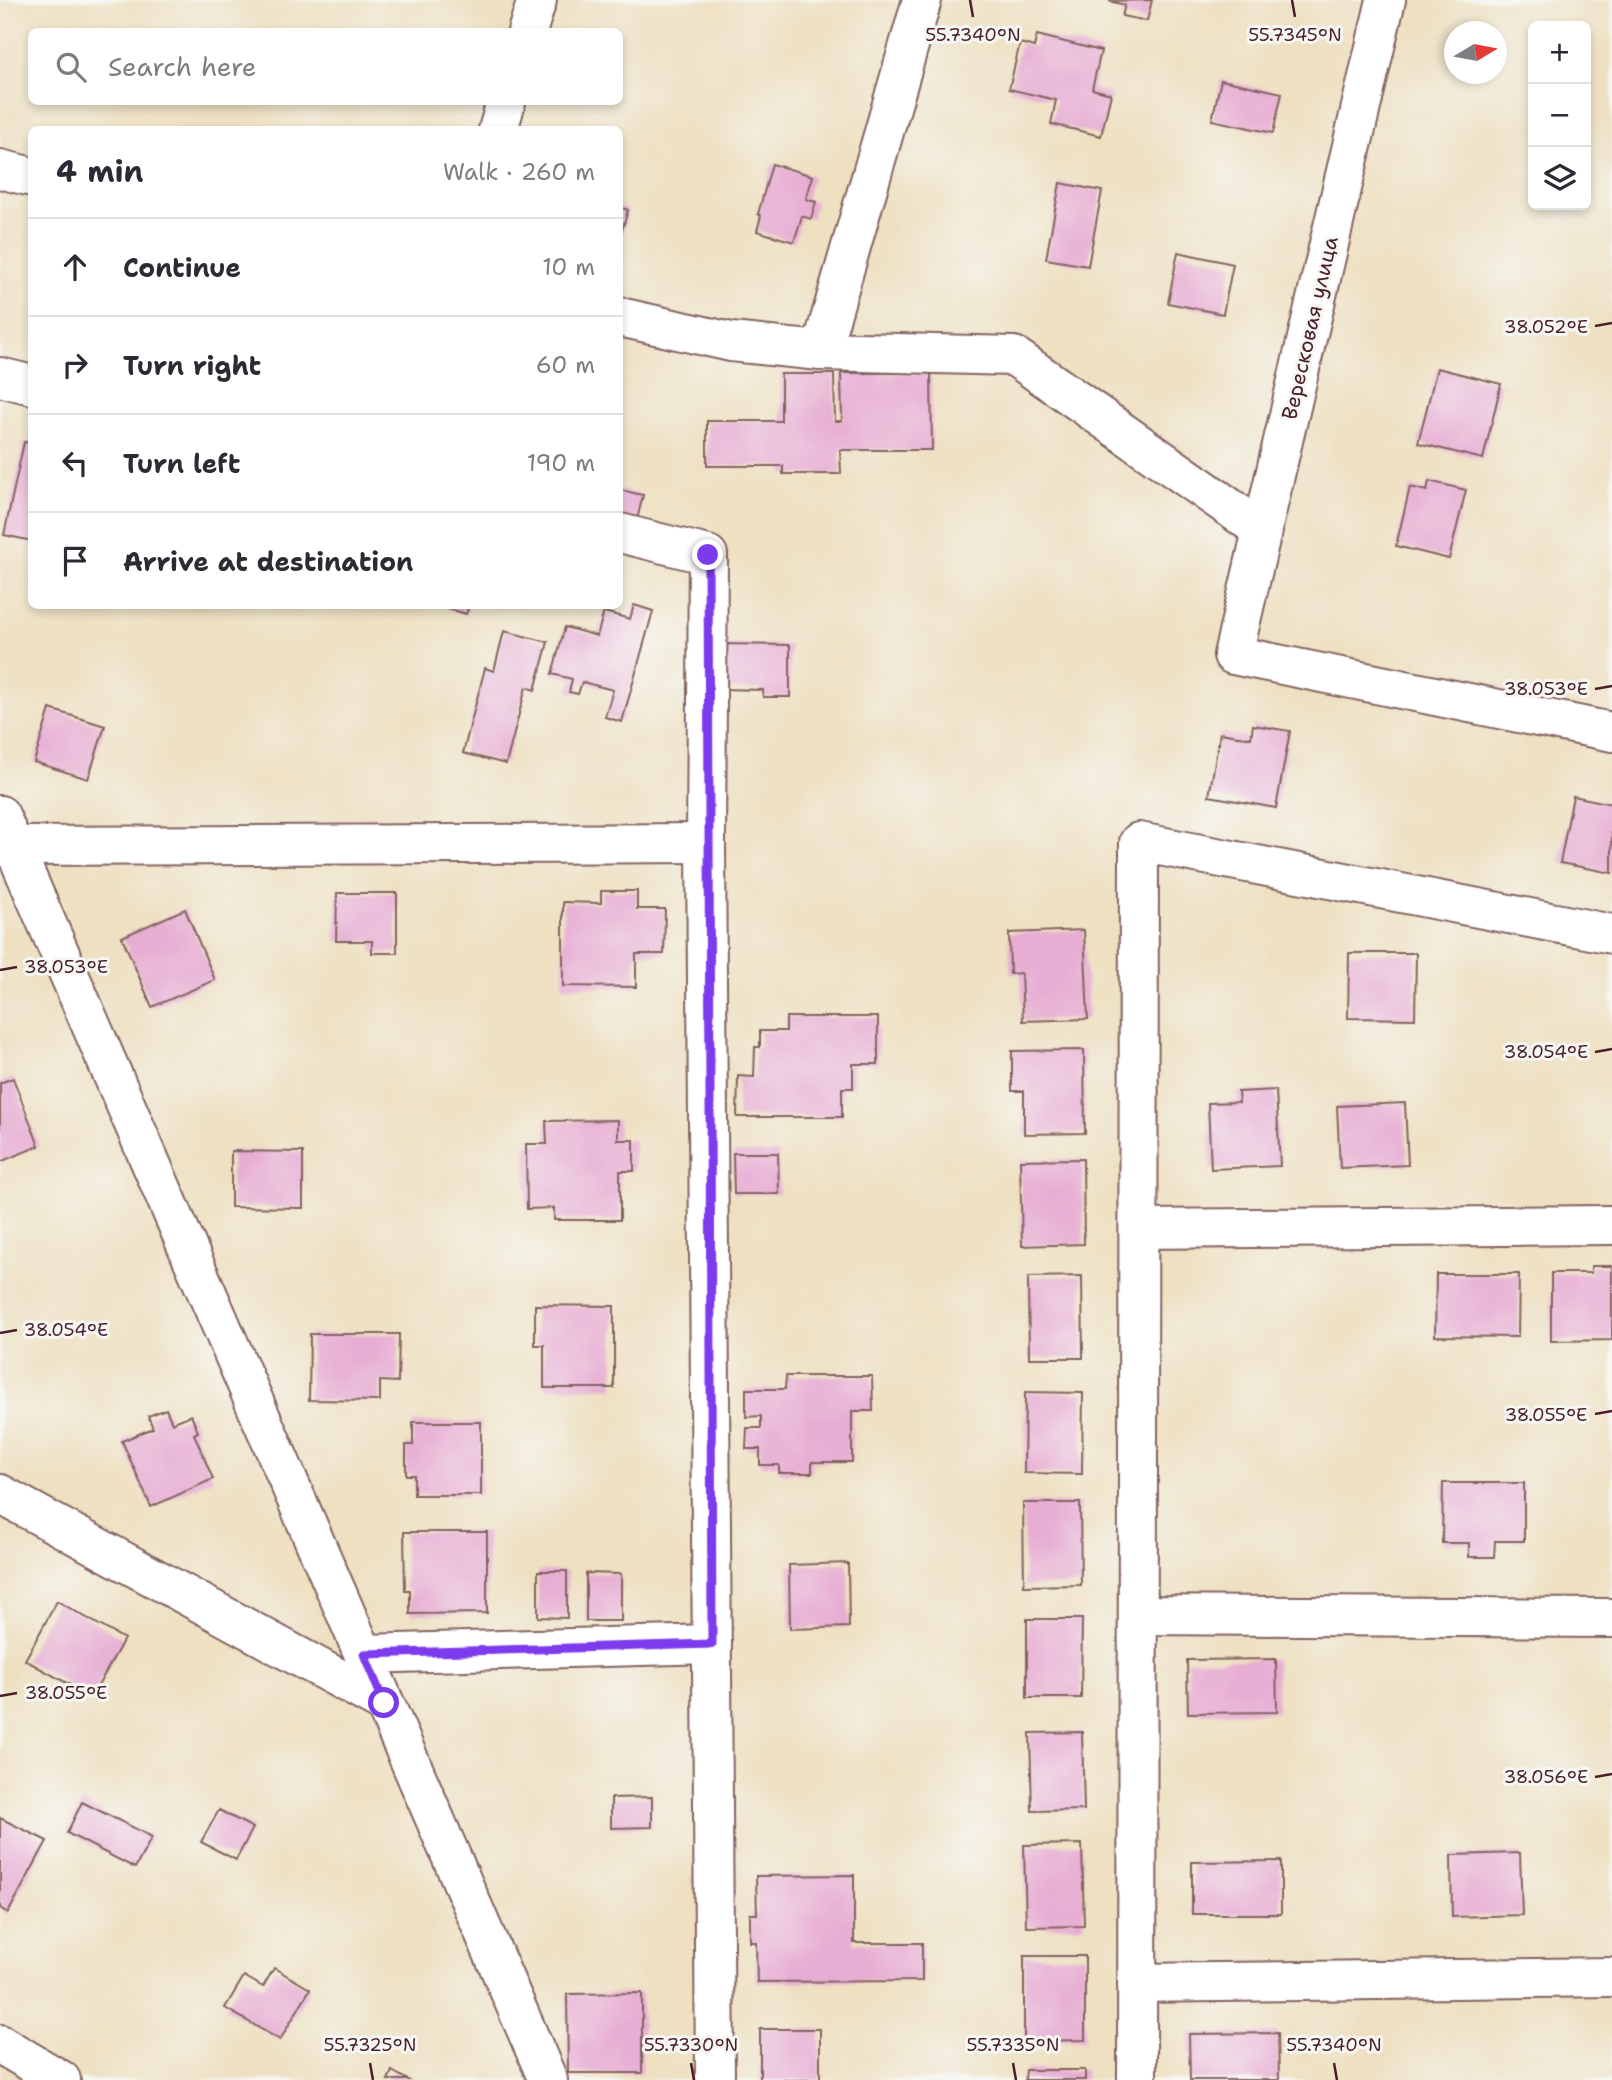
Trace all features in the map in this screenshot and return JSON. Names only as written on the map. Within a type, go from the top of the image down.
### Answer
[{"type":"street","points":[[528,28],[537,0]]},
{"type":"street","points":[[821,351],[922,0]]},
{"type":"street","name":"Вересковая улица","points":[[1385,0],[1233,655],[1612,732]]},
{"type":"street","points":[[499,126],[505,105]]},
{"type":"street","points":[[0,169],[28,176]]},
{"type":"street","points":[[623,318],[731,342],[821,351],[1014,356],[1263,531]]},
{"type":"street","points":[[0,377],[28,384]]},
{"type":"street","points":[[623,534],[708,555],[706,843],[715,2080]]},
{"type":"street","points":[[1137,2080],[1139,842],[1612,934]]},
{"type":"street","points":[[548,2080],[364,1654],[11,858],[706,843]]},
{"type":"street","points":[[1139,1229],[1612,1225]]},
{"type":"street","points":[[0,1494],[384,1703]]},
{"type":"street","points":[[1138,1615],[1612,1618]]},
{"type":"street","points":[[364,1654],[712,1644]]},
{"type":"street","points":[[1138,1983],[1612,1978]]},
{"type":"street","points":[[0,2044],[61,2080]]},
{"type":"building","points":[[1152,0],[1147,21],[1122,16],[1125,5],[1109,1]]},
{"type":"building","points":[[1037,35],[1101,51],[1092,89],[1111,94],[1101,136],[1051,124],[1056,100],[1009,89],[1020,43],[1034,47]]},
{"type":"building","points":[[1221,80],[1282,93],[1273,133],[1212,120]]},
{"type":"building","points":[[772,164],[813,176],[806,199],[816,202],[811,219],[802,216],[794,242],[757,231],[761,216],[758,214]]},
{"type":"building","points":[[1060,183],[1102,191],[1088,266],[1046,259]]},
{"type":"building","points":[[623,208],[628,210],[623,227]]},
{"type":"building","points":[[1178,252],[1233,264],[1223,314],[1168,303]]},
{"type":"building","points":[[1437,368],[1501,384],[1483,459],[1418,443]]},
{"type":"building","points":[[841,373],[931,373],[932,450],[840,450],[841,474],[783,474],[783,466],[707,466],[707,421],[781,421],[781,374],[834,374],[835,421],[842,421]]},
{"type":"building","points":[[24,442],[28,442],[28,540],[4,535]]},
{"type":"building","points":[[1429,481],[1466,490],[1449,559],[1396,546],[1410,487],[1427,491]]},
{"type":"building","points":[[623,491],[643,495],[635,528],[623,525]]},
{"type":"building","points":[[634,605],[653,611],[622,722],[605,717],[613,690],[582,682],[578,694],[569,692],[572,679],[552,674],[565,627],[597,636],[604,612],[630,619]]},
{"type":"building","points":[[449,609],[468,609],[466,614]]},
{"type":"building","points":[[504,631],[548,642],[535,690],[526,687],[506,764],[463,753],[485,668],[494,671]]},
{"type":"building","points":[[721,644],[790,645],[790,697],[763,697],[763,690],[720,689]]},
{"type":"building","points":[[50,709],[105,726],[88,779],[34,762]]},
{"type":"building","points":[[1253,725],[1290,731],[1276,808],[1209,796],[1220,733],[1251,738]]},
{"type":"building","points":[[1573,796],[1612,804],[1612,873],[1560,863]]},
{"type":"building","points":[[601,891],[637,891],[637,909],[665,909],[664,954],[636,954],[636,987],[563,986],[563,902],[601,903]]},
{"type":"building","points":[[337,893],[397,893],[397,953],[372,953],[372,941],[336,941]]},
{"type":"building","points":[[185,909],[215,980],[152,1007],[122,937]]},
{"type":"building","points":[[1084,930],[1088,1019],[1023,1021],[1021,973],[1010,974],[1009,933]]},
{"type":"building","points":[[1349,953],[1416,953],[1415,1019],[1348,1018]]},
{"type":"building","points":[[786,1017],[878,1017],[878,1064],[853,1064],[853,1088],[842,1088],[842,1117],[737,1117],[738,1076],[754,1077],[755,1047],[760,1047],[760,1031],[786,1031]]},
{"type":"building","points":[[1084,1050],[1085,1133],[1024,1134],[1024,1091],[1012,1091],[1012,1051]]},
{"type":"building","points":[[13,1078],[39,1146],[0,1162],[0,1083]]},
{"type":"building","points":[[1276,1090],[1280,1166],[1211,1169],[1208,1103],[1239,1102],[1238,1092]]},
{"type":"building","points":[[1405,1103],[1408,1165],[1340,1168],[1337,1106]]},
{"type":"building","points":[[618,1120],[618,1140],[634,1140],[634,1171],[620,1171],[620,1220],[554,1220],[554,1208],[527,1209],[526,1144],[547,1144],[546,1121]]},
{"type":"building","points":[[231,1151],[303,1152],[303,1208],[231,1207]]},
{"type":"building","points":[[733,1153],[778,1153],[779,1194],[734,1194]]},
{"type":"building","points":[[1083,1159],[1084,1244],[1022,1246],[1020,1160]]},
{"type":"building","points":[[1591,1266],[1612,1266],[1612,1340],[1551,1341],[1551,1273],[1591,1273]]},
{"type":"building","points":[[1436,1274],[1519,1274],[1518,1337],[1435,1336]]},
{"type":"building","points":[[1082,1276],[1083,1358],[1029,1358],[1028,1277]]},
{"type":"building","points":[[535,1305],[614,1306],[614,1388],[544,1388],[544,1345],[535,1345]]},
{"type":"building","points":[[310,1334],[399,1334],[398,1382],[380,1381],[380,1401],[309,1400]]},
{"type":"building","points":[[786,1376],[872,1376],[873,1411],[852,1411],[852,1462],[812,1462],[812,1473],[779,1473],[779,1465],[760,1465],[760,1449],[746,1449],[747,1428],[761,1428],[761,1416],[746,1417],[746,1389],[785,1389]]},
{"type":"building","points":[[1025,1392],[1083,1393],[1082,1474],[1024,1473]]},
{"type":"building","points":[[166,1409],[172,1423],[191,1415],[198,1432],[194,1434],[213,1479],[151,1507],[122,1441],[153,1428],[148,1416]]},
{"type":"building","points":[[413,1422],[481,1422],[481,1495],[414,1495],[414,1475],[406,1475],[406,1445],[413,1445]]},
{"type":"building","points":[[1443,1483],[1524,1483],[1524,1541],[1495,1541],[1494,1557],[1469,1557],[1469,1543],[1442,1543]]},
{"type":"building","points":[[1023,1503],[1080,1503],[1081,1585],[1024,1586]]},
{"type":"building","points":[[404,1532],[487,1532],[487,1613],[410,1614],[410,1590],[405,1590]]},
{"type":"building","points":[[848,1563],[849,1627],[790,1629],[789,1565]]},
{"type":"building","points":[[538,1571],[567,1571],[567,1618],[538,1617]]},
{"type":"building","points":[[586,1573],[621,1574],[621,1621],[586,1621]]},
{"type":"building","points":[[57,1601],[124,1639],[92,1697],[25,1660]]},
{"type":"building","points":[[1027,1619],[1082,1619],[1081,1698],[1027,1698]]},
{"type":"building","points":[[1276,1659],[1277,1712],[1188,1713],[1187,1660]]},
{"type":"building","points":[[1082,1732],[1084,1810],[1032,1811],[1030,1733]]},
{"type":"building","points":[[652,1797],[652,1827],[611,1828],[611,1798]]},
{"type":"building","points":[[82,1802],[152,1837],[135,1868],[67,1833]]},
{"type":"building","points":[[219,1810],[253,1828],[236,1860],[201,1842]]},
{"type":"building","points":[[0,1818],[47,1841],[8,1913],[0,1908]]},
{"type":"building","points":[[1082,1844],[1084,1926],[1026,1927],[1024,1845]]},
{"type":"building","points":[[1520,1853],[1522,1915],[1452,1917],[1451,1855]]},
{"type":"building","points":[[1281,1861],[1281,1914],[1192,1914],[1192,1862]]},
{"type":"building","points":[[854,1875],[854,1943],[922,1943],[922,1981],[757,1982],[756,1942],[750,1942],[750,1914],[757,1914],[756,1876]]},
{"type":"building","points":[[1024,1956],[1085,1956],[1085,2040],[1024,2041]]},
{"type":"building","points":[[274,1968],[310,1989],[280,2040],[225,2008],[244,1976],[263,1987]]},
{"type":"building","points":[[642,1993],[642,2073],[568,2073],[567,1994]]},
{"type":"building","points":[[760,2029],[820,2029],[820,2080],[760,2080]]},
{"type":"building","points":[[1278,2033],[1279,2080],[1190,2080],[1189,2034]]},
{"type":"building","points":[[1026,2070],[1085,2070],[1085,2080],[1025,2080]]},
{"type":"building","points":[[392,2071],[408,2080],[388,2080]]},
{"type":"route","points":[[384,1703],[364,1654],[712,1644],[706,843],[708,555]]}]
